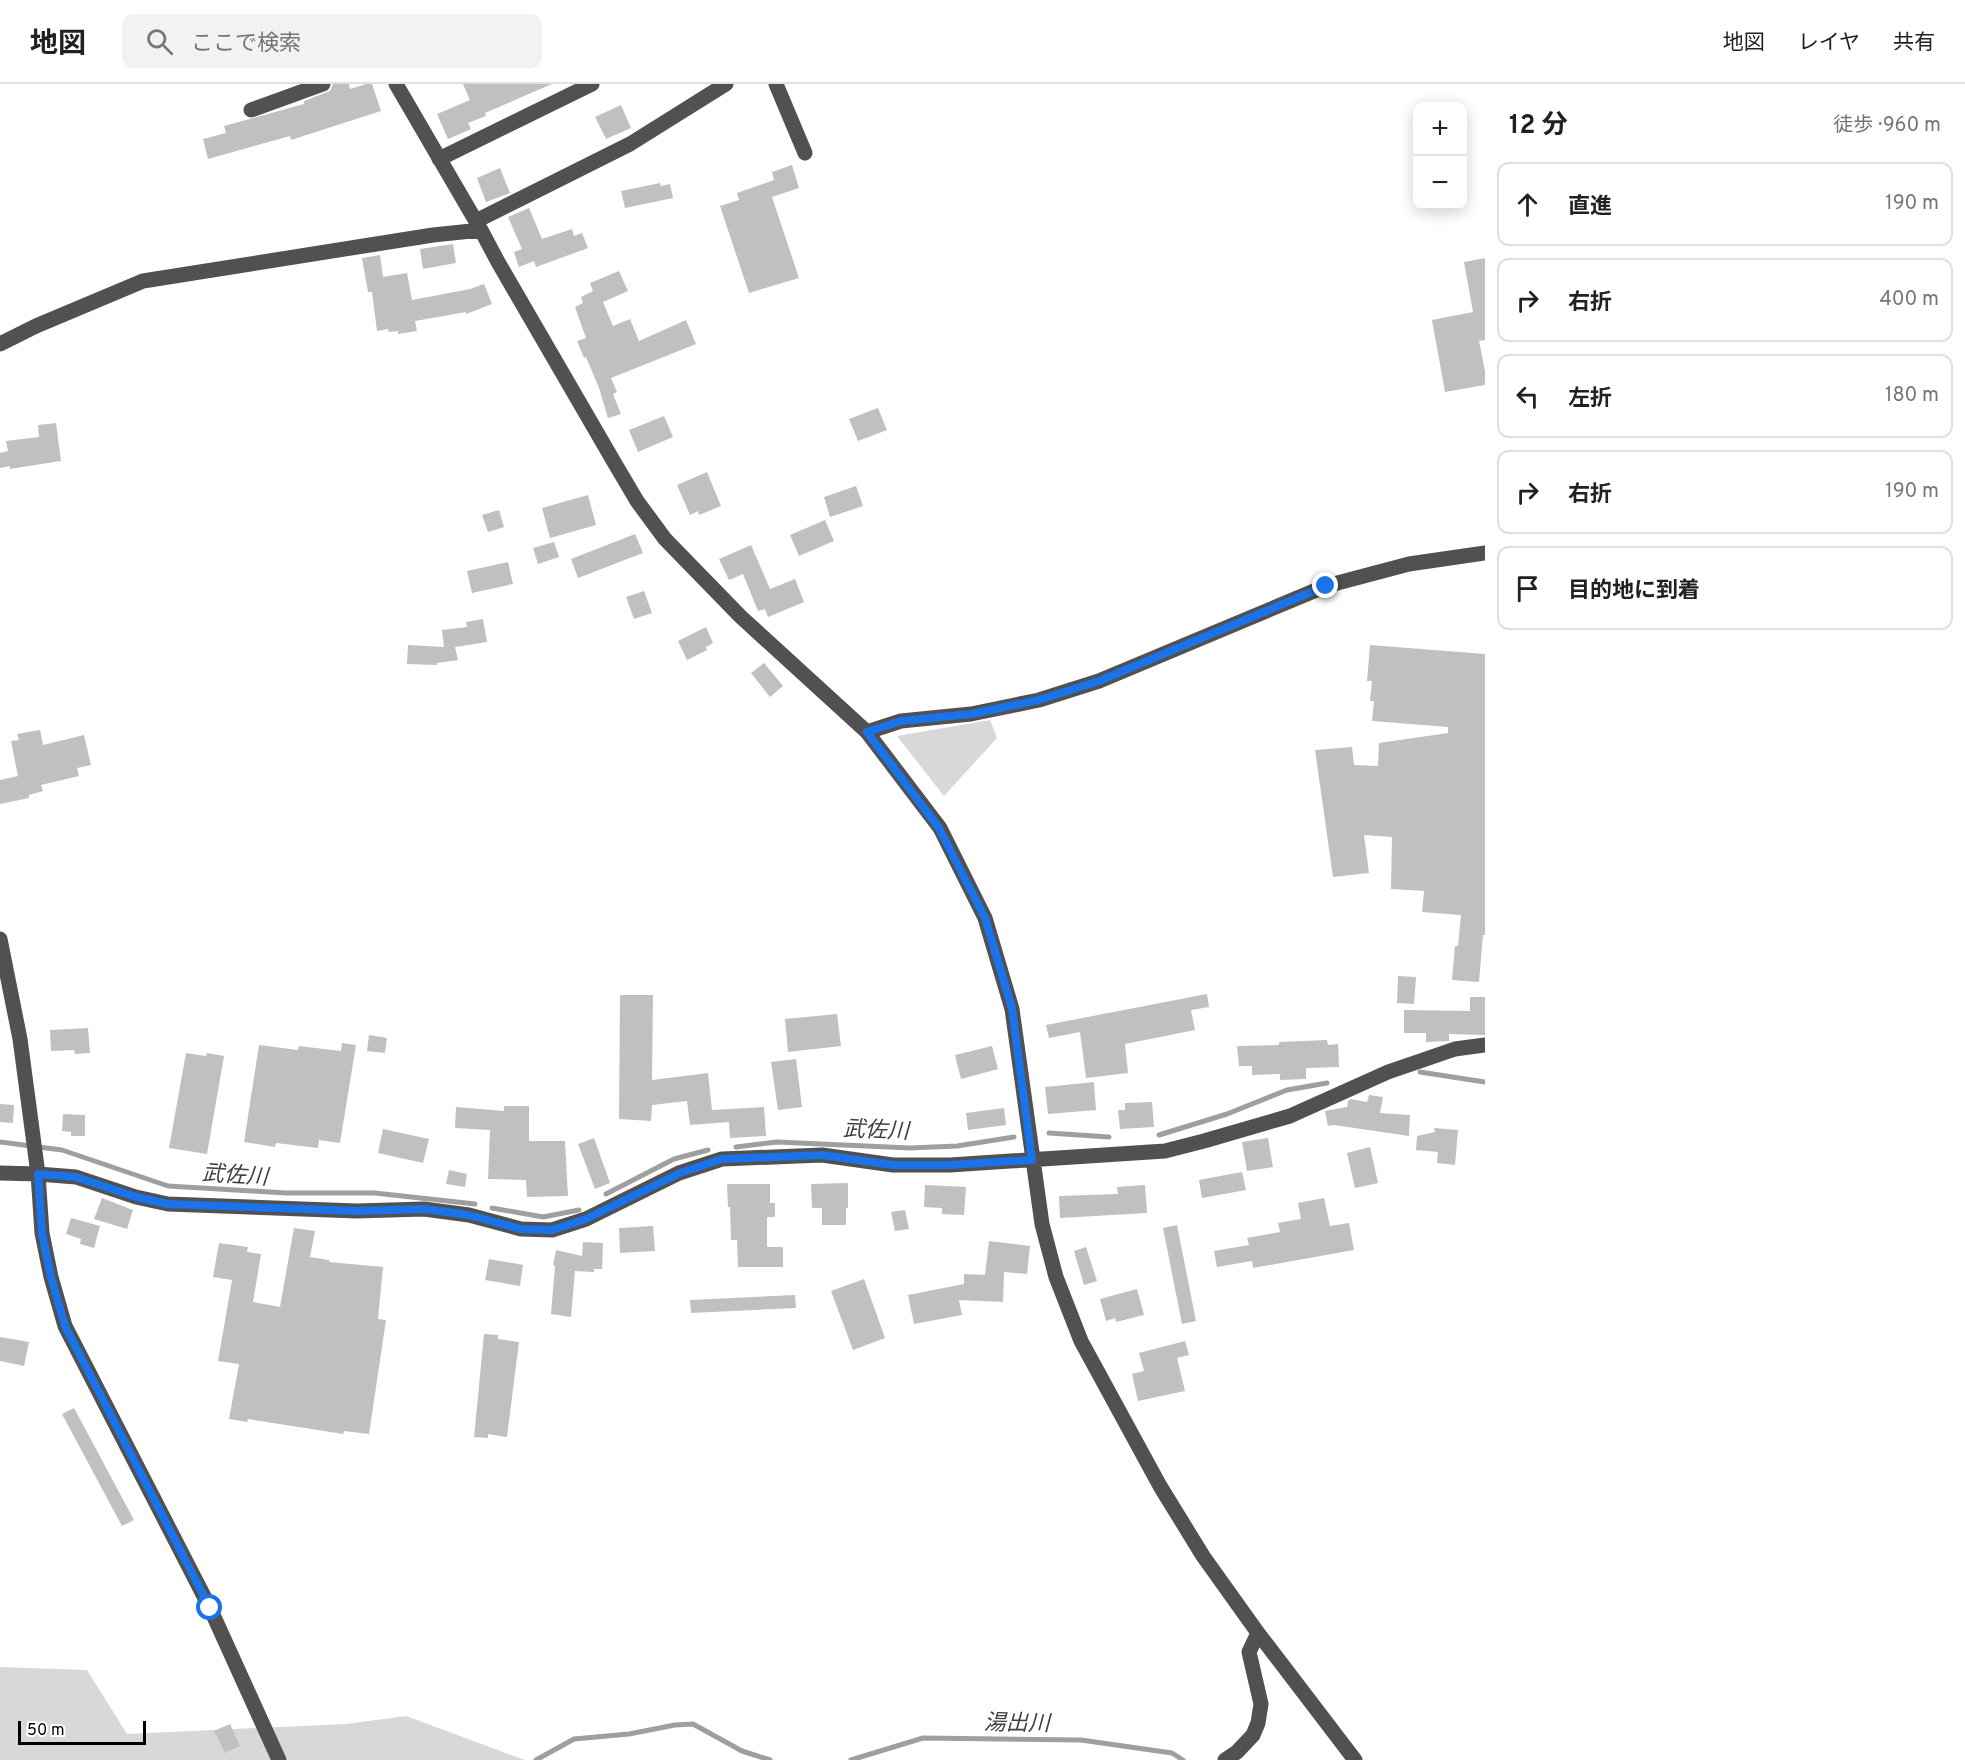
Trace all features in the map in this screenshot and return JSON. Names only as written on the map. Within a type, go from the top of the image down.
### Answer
[{"type":"street","points":[[251,110],[322,84]]},
{"type":"street","points":[[396,84],[637,501],[665,539],[741,617],[867,732],[939,828],[985,918],[1012,1008],[1042,1224],[1056,1277],[1082,1341],[1160,1486],[1203,1556],[1258,1633],[1355,1760]]},
{"type":"street","points":[[439,159],[592,84]]},
{"type":"street","points":[[0,344],[36,326],[143,281],[479,226],[630,144],[726,84]]},
{"type":"street","points":[[776,84],[805,153]]},
{"type":"street","points":[[867,732],[901,721],[971,714],[1039,700],[1099,681],[1326,586],[1409,564],[1485,553]]},
{"type":"street","points":[[0,939],[20,1039],[37,1167],[42,1233],[51,1277],[65,1326],[210,1608],[279,1760]]},
{"type":"street","points":[[0,1173],[37,1167],[136,1197],[168,1204],[357,1211],[424,1209],[469,1215],[521,1229],[552,1230],[586,1219],[680,1173],[722,1159],[822,1155],[893,1165],[950,1165],[1165,1151],[1290,1116],[1388,1071],[1455,1049],[1485,1045]]},
{"type":"street","points":[[1224,1760],[1237,1752],[1253,1735],[1258,1723],[1261,1704],[1249,1652],[1258,1633]]},
{"type":"shaded area","points":[[990,720],[997,738],[944,796],[897,736]]},
{"type":"shaded area","points":[[0,1667],[87,1670],[127,1734],[346,1724],[406,1716],[525,1760],[0,1760]]},
{"type":"building","points":[[333,84],[349,84],[350,89],[372,84],[381,111],[291,140],[290,136],[208,159],[203,139],[226,133],[224,126],[304,104],[304,101],[330,91]]},
{"type":"building","points":[[463,84],[552,84],[485,113],[486,116],[468,123],[471,129],[448,139],[437,114],[470,100]]},
{"type":"building","points":[[621,105],[631,128],[606,139],[595,117]]},
{"type":"building","points":[[792,165],[799,188],[772,197],[799,278],[749,293],[720,206],[739,200],[737,193],[774,180],[772,172]]},
{"type":"building","points":[[500,168],[510,193],[486,202],[477,178]]},
{"type":"building","points":[[660,183],[661,186],[670,184],[673,198],[625,208],[621,191]]},
{"type":"building","points":[[529,208],[542,239],[572,229],[574,236],[582,233],[588,248],[536,267],[534,261],[519,267],[514,252],[522,249],[508,217]]},
{"type":"building","points":[[453,244],[456,263],[423,269],[420,249]]},
{"type":"building","points":[[380,255],[383,277],[407,273],[412,300],[470,289],[484,284],[492,304],[466,314],[466,312],[415,321],[417,331],[398,334],[398,331],[389,332],[388,329],[377,331],[372,292],[368,292],[362,258]]},
{"type":"building","points":[[1485,258],[1485,340],[1479,341],[1485,371],[1485,385],[1445,392],[1432,320],[1473,312],[1464,262]]},
{"type":"building","points":[[619,271],[628,291],[603,302],[613,326],[630,319],[639,341],[686,320],[696,344],[611,378],[617,392],[613,394],[621,414],[608,418],[599,388],[577,341],[586,338],[575,307],[583,303],[581,297],[593,291],[590,283]]},
{"type":"building","points":[[878,408],[887,430],[858,441],[849,419]]},
{"type":"building","points":[[664,416],[673,437],[638,452],[629,430]]},
{"type":"building","points":[[56,423],[61,461],[10,469],[10,466],[0,468],[0,453],[8,451],[6,441],[39,437],[38,425]]},
{"type":"building","points":[[707,472],[721,506],[699,515],[698,511],[690,515],[677,485]]},
{"type":"building","points":[[856,486],[863,506],[830,517],[824,497]]},
{"type":"building","points":[[588,495],[596,525],[550,538],[542,508]]},
{"type":"building","points":[[499,510],[504,527],[488,532],[482,515]]},
{"type":"building","points":[[825,520],[834,541],[799,556],[790,535]]},
{"type":"building","points":[[635,534],[643,553],[578,578],[571,559]]},
{"type":"building","points":[[554,542],[559,557],[538,564],[533,548]]},
{"type":"building","points":[[751,545],[770,589],[795,579],[804,602],[768,617],[765,609],[758,611],[743,574],[729,580],[719,559]]},
{"type":"building","points":[[508,562],[513,584],[472,593],[467,571]]},
{"type":"building","points":[[644,591],[652,613],[634,619],[626,597]]},
{"type":"building","points":[[483,619],[487,642],[455,647],[458,660],[437,663],[437,665],[407,664],[408,645],[444,647],[442,630],[467,627],[466,622]]},
{"type":"building","points":[[706,627],[713,643],[706,647],[707,650],[687,660],[678,641]]},
{"type":"building","points":[[1370,645],[1485,654],[1485,935],[1483,935],[1479,982],[1452,980],[1461,915],[1422,912],[1424,891],[1391,889],[1392,837],[1364,835],[1369,873],[1333,877],[1315,750],[1352,747],[1354,765],[1378,766],[1379,743],[1448,733],[1448,727],[1372,721],[1374,701],[1370,701],[1372,681],[1367,681]]},
{"type":"building","points":[[764,663],[783,686],[770,697],[751,673]]},
{"type":"building","points":[[40,730],[43,745],[84,735],[91,765],[77,768],[79,776],[41,785],[43,791],[29,795],[29,798],[0,804],[0,780],[18,776],[11,741],[19,740],[17,734]]},
{"type":"building","points":[[1398,976],[1416,977],[1414,1004],[1397,1003]]},
{"type":"building","points":[[1207,994],[1209,1007],[1191,1010],[1195,1030],[1125,1044],[1128,1073],[1086,1078],[1080,1032],[1049,1038],[1046,1025]]},
{"type":"building","points":[[620,995],[653,995],[652,1080],[708,1073],[712,1110],[764,1107],[766,1136],[730,1138],[729,1122],[690,1125],[687,1101],[652,1105],[651,1121],[619,1119]]},
{"type":"building","points":[[1470,997],[1485,997],[1485,1035],[1449,1034],[1449,1041],[1426,1042],[1426,1033],[1404,1033],[1404,1010],[1470,1011]]},
{"type":"building","points":[[837,1014],[841,1046],[788,1052],[785,1019]]},
{"type":"building","points":[[88,1028],[90,1053],[75,1054],[74,1050],[51,1051],[50,1030]]},
{"type":"building","points":[[369,1035],[387,1038],[385,1053],[367,1051]]},
{"type":"building","points":[[1327,1040],[1328,1045],[1338,1044],[1339,1067],[1306,1068],[1306,1079],[1280,1080],[1280,1074],[1252,1075],[1252,1066],[1239,1066],[1237,1046]]},
{"type":"building","points":[[342,1043],[356,1045],[340,1143],[319,1140],[318,1148],[276,1143],[275,1147],[244,1142],[259,1045],[298,1050],[299,1046],[341,1051]]},
{"type":"building","points":[[992,1046],[998,1069],[961,1079],[955,1055]]},
{"type":"building","points":[[186,1053],[224,1056],[207,1154],[169,1148]]},
{"type":"building","points":[[796,1059],[802,1107],[778,1110],[771,1062]]},
{"type":"building","points":[[1094,1082],[1096,1110],[1048,1114],[1045,1087]]},
{"type":"building","points":[[1369,1095],[1383,1097],[1380,1113],[1410,1115],[1409,1136],[1328,1126],[1325,1111],[1347,1107],[1351,1099],[1367,1102]]},
{"type":"building","points":[[1152,1102],[1154,1127],[1120,1129],[1118,1110],[1125,1110],[1125,1103]]},
{"type":"building","points":[[0,1104],[14,1105],[13,1123],[0,1122]]},
{"type":"building","points":[[504,1106],[529,1106],[529,1141],[565,1141],[568,1196],[527,1197],[526,1180],[488,1179],[490,1130],[455,1128],[456,1107],[504,1111]]},
{"type":"building","points":[[1004,1108],[1006,1125],[968,1130],[966,1113]]},
{"type":"building","points":[[63,1114],[85,1115],[85,1136],[71,1136],[71,1132],[62,1131]]},
{"type":"building","points":[[1434,1128],[1458,1130],[1455,1165],[1437,1163],[1438,1152],[1416,1150],[1417,1136],[1435,1132]]},
{"type":"building","points":[[383,1129],[429,1139],[423,1163],[378,1153]]},
{"type":"building","points":[[594,1138],[610,1183],[595,1189],[578,1144]]},
{"type":"building","points":[[1268,1138],[1273,1167],[1247,1171],[1242,1142]]},
{"type":"building","points":[[1370,1147],[1378,1183],[1355,1188],[1347,1153]]},
{"type":"building","points":[[449,1170],[467,1174],[465,1187],[446,1184]]},
{"type":"building","points":[[1242,1172],[1246,1190],[1202,1198],[1199,1180]]},
{"type":"building","points":[[848,1183],[846,1225],[822,1225],[822,1208],[812,1208],[811,1184]]},
{"type":"building","points":[[727,1184],[770,1184],[770,1203],[775,1203],[775,1217],[767,1217],[767,1247],[783,1247],[783,1267],[738,1267],[737,1240],[731,1240]]},
{"type":"building","points":[[925,1185],[966,1187],[964,1215],[942,1214],[942,1208],[924,1207]]},
{"type":"building","points":[[1145,1185],[1147,1213],[1060,1218],[1059,1196],[1118,1194],[1117,1187]]},
{"type":"building","points":[[102,1198],[133,1210],[127,1229],[94,1219]]},
{"type":"building","points":[[1324,1198],[1330,1226],[1349,1223],[1354,1250],[1253,1268],[1252,1261],[1217,1267],[1214,1251],[1249,1245],[1247,1238],[1280,1232],[1278,1223],[1301,1219],[1298,1203]]},
{"type":"building","points":[[905,1210],[909,1229],[895,1231],[891,1212]]},
{"type":"building","points":[[71,1218],[100,1226],[94,1248],[80,1244],[81,1239],[66,1234]]},
{"type":"building","points":[[1177,1225],[1196,1321],[1182,1324],[1163,1228]]},
{"type":"building","points":[[653,1226],[655,1251],[620,1253],[619,1228]]},
{"type":"building","points":[[294,1228],[315,1231],[310,1257],[329,1260],[329,1262],[383,1267],[378,1319],[386,1320],[369,1434],[344,1431],[343,1434],[248,1419],[247,1422],[229,1419],[239,1364],[218,1361],[232,1280],[213,1277],[219,1243],[248,1247],[247,1252],[261,1254],[253,1302],[280,1307]]},
{"type":"building","points":[[989,1241],[1030,1246],[1027,1274],[1004,1272],[1003,1302],[959,1300],[962,1315],[914,1324],[908,1295],[964,1284],[964,1274],[985,1275]]},
{"type":"building","points":[[583,1242],[603,1243],[602,1269],[594,1269],[594,1272],[575,1271],[571,1317],[551,1314],[555,1266],[553,1265],[556,1250],[582,1256]]},
{"type":"building","points":[[1086,1247],[1097,1281],[1084,1285],[1074,1251]]},
{"type":"building","points":[[489,1259],[523,1265],[520,1286],[485,1280]]},
{"type":"building","points":[[864,1279],[885,1338],[853,1350],[831,1291]]},
{"type":"building","points":[[1137,1289],[1144,1315],[1116,1322],[1115,1318],[1106,1321],[1100,1299]]},
{"type":"building","points":[[795,1295],[796,1308],[691,1313],[690,1300]]},
{"type":"building","points":[[484,1334],[498,1335],[498,1339],[519,1342],[507,1437],[488,1434],[488,1438],[474,1437]]},
{"type":"building","points":[[0,1337],[29,1342],[24,1366],[0,1361]]},
{"type":"building","points":[[1185,1341],[1189,1355],[1177,1358],[1185,1391],[1138,1401],[1132,1374],[1144,1371],[1139,1353]]},
{"type":"building","points":[[74,1408],[134,1520],[122,1526],[62,1414]]},
{"type":"building","points":[[230,1724],[240,1746],[225,1753],[214,1731]]},
{"type":"waterway","name":"武佐川","points":[[1420,1072],[1485,1082]]},
{"type":"waterway","name":"武佐川","points":[[1159,1135],[1227,1114],[1287,1090],[1327,1083]]},
{"type":"waterway","name":"武佐川","points":[[1049,1133],[1109,1137]]},
{"type":"waterway","name":"武佐川","points":[[736,1147],[777,1142],[910,1148],[957,1146],[1014,1137]]},
{"type":"waterway","name":"武佐川","points":[[0,1142],[62,1150],[168,1186],[286,1193],[375,1193],[475,1204]]},
{"type":"waterway","name":"武佐川","points":[[606,1194],[674,1159],[708,1150]]},
{"type":"waterway","name":"武佐川","points":[[492,1208],[543,1217],[579,1210]]},
{"type":"waterway","name":"湯出川","points":[[536,1760],[574,1739],[629,1734],[693,1724],[742,1751],[770,1760]]},
{"type":"waterway","name":"湯出川","points":[[851,1760],[923,1738],[1081,1740],[1172,1753],[1183,1760]]},
{"type":"route","points":[[210,1608],[65,1326],[51,1277],[42,1233],[38,1174],[76,1177],[136,1197],[168,1204],[357,1211],[424,1209],[469,1215],[521,1229],[552,1230],[586,1219],[680,1173],[722,1159],[822,1155],[893,1165],[950,1165],[1032,1160],[1012,1008],[985,918],[939,828],[867,732],[901,721],[971,714],[1039,700],[1099,681],[1326,586]]}]
